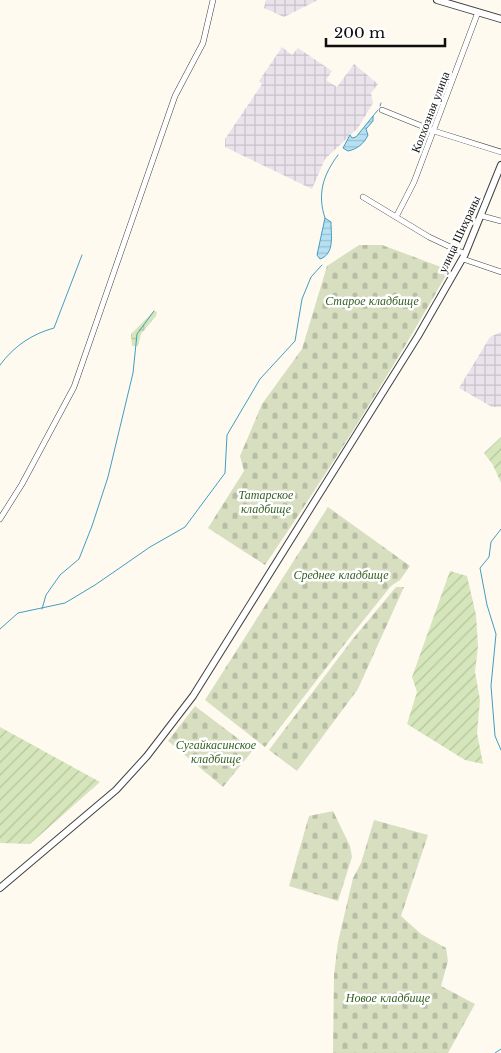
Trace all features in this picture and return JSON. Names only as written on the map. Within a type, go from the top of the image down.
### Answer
[{"type":"street","points":[[0,520],[22,484],[74,387],[175,96],[203,43],[213,0]]},
{"type":"street","points":[[438,0],[501,18]]},
{"type":"street","name":"Колхозная улица","points":[[396,217],[414,182],[478,12]]},
{"type":"street","points":[[382,110],[434,131],[501,152]]},
{"type":"street","name":"улица Шихраны","points":[[0,888],[104,801],[147,756],[175,721],[418,336],[464,257],[501,165]]},
{"type":"street","points":[[363,197],[464,257],[501,272]]},
{"type":"street","points":[[482,216],[501,221]]},
{"type":"shaded area","points":[[266,0],[318,0],[284,17],[264,8]]},
{"type":"shaded area","points":[[282,47],[292,55],[298,48],[332,71],[326,80],[337,87],[354,64],[378,84],[371,93],[373,103],[358,128],[325,159],[312,189],[225,147],[225,139],[262,84],[259,81]]},
{"type":"shaded area","points":[[501,332],[501,407],[492,407],[459,388],[490,337]]},
{"type":"green space","name":"Старое кладбище","points":[[359,245],[382,245],[449,270],[360,419],[265,565],[208,528],[244,471],[240,456],[262,404],[302,349],[327,266]]},
{"type":"green space","points":[[154,311],[157,312],[156,316],[141,334],[138,346],[132,346],[131,334]]},
{"type":"green space","points":[[501,437],[501,483],[493,465],[484,453]]},
{"type":"green space","name":"Среднее кладбище","points":[[328,507],[410,566],[400,580],[391,586],[354,632],[265,747],[205,700]]},
{"type":"green space","points":[[450,571],[467,576],[476,615],[478,646],[475,672],[480,700],[477,733],[483,764],[465,760],[407,724],[417,692],[412,677]]},
{"type":"green space","points":[[396,587],[404,587],[358,689],[297,771],[269,750],[352,640]]},
{"type":"green space","name":"Сугайкасинское кладбище","points":[[195,706],[253,750],[223,787],[168,741]]},
{"type":"green space","points":[[0,727],[100,782],[30,844],[0,843]]},
{"type":"green space","points":[[333,811],[350,846],[352,857],[338,901],[289,886],[309,816]]},
{"type":"green space","name":"Новое кладбище","points":[[374,820],[428,835],[401,916],[421,934],[446,948],[448,961],[441,986],[475,1004],[448,1053],[333,1053],[334,975],[338,942],[353,878],[361,863]]},
{"type":"water","points":[[373,116],[373,121],[366,129],[368,135],[362,143],[348,151],[343,148],[350,135],[352,138],[356,137]]},
{"type":"water","points":[[325,218],[331,222],[331,243],[328,253],[320,259],[317,255]]},
{"type":"waterway","points":[[373,116],[378,110]]},
{"type":"waterway","points":[[325,218],[322,201],[323,185],[325,177],[338,155]]},
{"type":"waterway","points":[[0,365],[11,352],[24,342],[54,328],[82,255]]},
{"type":"waterway","points":[[0,629],[18,613],[65,603],[150,547],[185,527],[225,473],[227,435],[260,379],[295,341],[302,299],[311,277],[322,265]]},
{"type":"waterway","points":[[42,609],[46,595],[60,575],[79,559],[92,526],[108,477],[133,373],[137,334],[154,311]]},
{"type":"waterway","points":[[501,529],[491,542],[489,557],[480,568],[487,605],[496,634],[491,686],[495,736],[501,750]]},
{"type":"waterway","points":[[495,1053],[501,1049]]},
{"type":"park label","name":"Татарское кладбище","points":[[266,501]]}]
